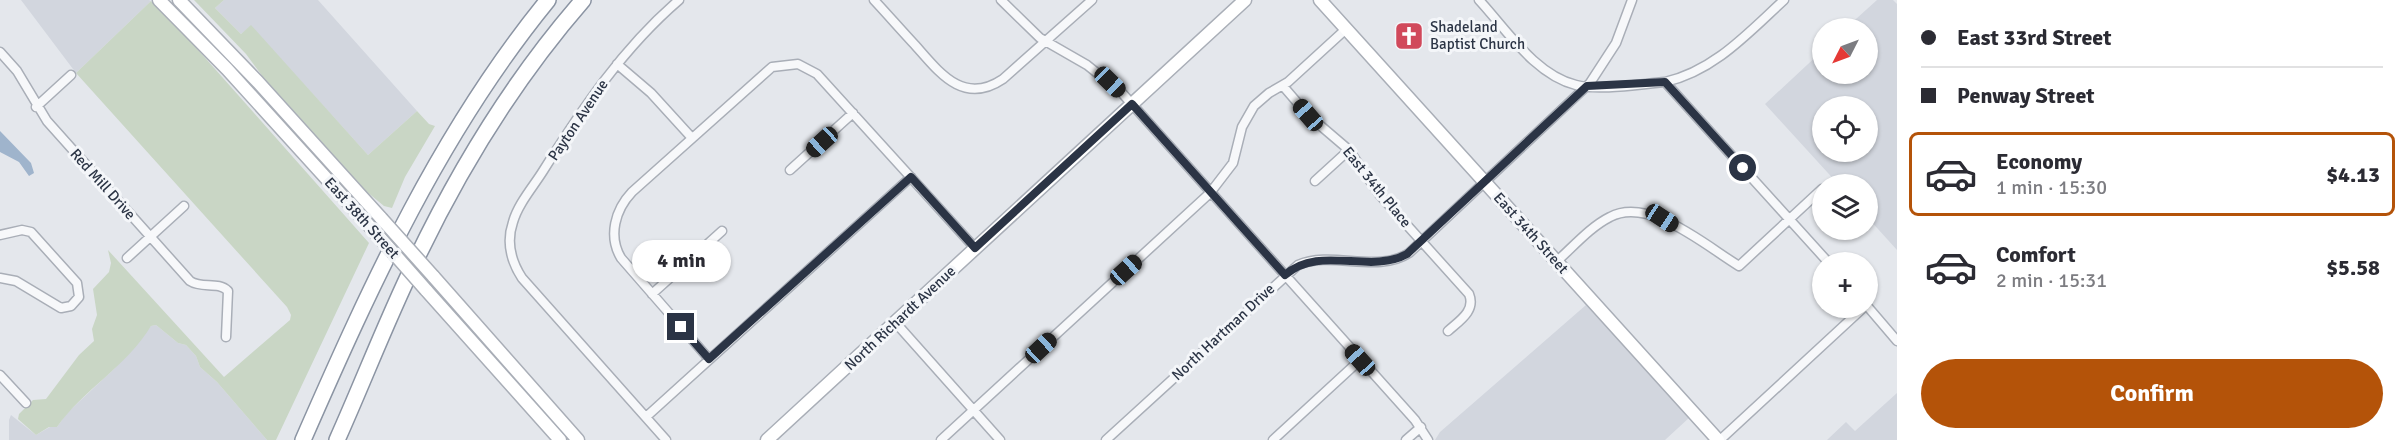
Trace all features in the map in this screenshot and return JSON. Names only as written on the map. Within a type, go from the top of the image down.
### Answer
[{"type":"highway","points":[[303,438],[393,242],[426,180],[495,69],[548,0]]},
{"type":"highway","points":[[337,440],[413,265],[457,181],[516,88],[583,0]]},
{"type":"street","name":"East 38th Street","points":[[159,0],[227,69],[560,440]]},
{"type":"street","name":"East 38th Street","points":[[179,0],[258,82],[578,440]]},
{"type":"street","name":"Payton Avenue","points":[[646,417],[522,278],[512,259],[510,235],[518,209],[570,129],[617,64],[679,0]]},
{"type":"street","points":[[874,0],[941,75],[964,87],[982,88],[995,84],[1092,0]]},
{"type":"street","points":[[1001,0],[1045,42],[1098,72],[1132,104],[1421,427],[1428,440]]},
{"type":"street","name":"North Richardt Avenue","points":[[767,440],[1245,0]]},
{"type":"street","name":"East 34th Street","points":[[1320,0],[1719,440]]},
{"type":"street","points":[[1479,0],[1536,62],[1569,83],[1587,86],[1665,82],[1690,75],[1716,60],[1784,0]]},
{"type":"street","name":"North Hartman Drive","points":[[1106,440],[1298,265],[1311,261],[1398,259],[1422,242],[1587,86],[1612,52],[1632,0]]},
{"type":"street","points":[[941,440],[1210,193],[1233,163],[1242,127],[1252,109],[1263,97],[1282,86],[1346,29]]},
{"type":"street","name":"Red Mill Drive","points":[[0,52],[17,71],[36,107],[193,283],[222,286],[227,289],[230,297],[226,337]]},
{"type":"street","points":[[709,359],[621,258],[615,233],[618,212],[627,197],[764,72],[777,65],[791,63],[806,67],[818,74],[975,248]]},
{"type":"street","points":[[617,64],[651,93],[692,138]]},
{"type":"street","points":[[36,107],[71,75]]},
{"type":"street","points":[[1665,82],[1819,252]]},
{"type":"street","name":"East 34th Place","points":[[1282,86],[1308,115],[1349,150],[1379,194],[1468,293],[1471,299],[1471,309],[1448,331]]},
{"type":"street","points":[[790,170],[853,113]]},
{"type":"street","points":[[1315,181],[1349,150]]},
{"type":"street","points":[[666,440],[646,417],[911,177]]},
{"type":"street","points":[[1556,262],[1608,218],[1639,212],[1662,218],[1738,266],[1812,198]]},
{"type":"street","points":[[127,258],[184,206]]},
{"type":"street","points":[[0,235],[22,230],[31,232],[77,283],[79,297],[71,306],[61,308],[16,281],[0,278]]},
{"type":"street","points":[[652,294],[722,231]]},
{"type":"street","points":[[1719,440],[1853,318]]},
{"type":"street","points":[[1876,318],[1897,340]]},
{"type":"street","points":[[895,322],[1000,440]]},
{"type":"street","points":[[1273,440],[1360,360]]},
{"type":"street","points":[[0,375],[26,403]]},
{"type":"street","points":[[1406,440],[1421,427]]},
{"type":"shaded area","points":[[21,0],[149,0],[151,1],[76,73]]},
{"type":"shaded area","points":[[224,0],[318,0],[417,111],[368,155],[251,26],[241,34],[215,8]]},
{"type":"shaded area","points":[[1877,0],[1893,0],[1897,4],[1897,250],[1878,229],[1878,174],[1829,174],[1818,162],[1878,162],[1878,96],[1812,96],[1812,156],[1765,104],[1812,60],[1812,84],[1878,84],[1878,18],[1857,18]]},
{"type":"shaded area","points":[[1586,305],[1690,417],[1665,440],[1435,440],[1440,432]]},
{"type":"shaded area","points":[[156,325],[178,343],[186,345],[196,356],[200,367],[217,382],[267,440],[9,440],[11,415],[36,435],[50,427],[57,427],[67,413],[114,369],[151,326]]},
{"type":"shaded area","points":[[1897,393],[1897,440],[1827,440],[1846,422],[1855,431]]},
{"type":"green space","points":[[194,0],[224,0],[215,8],[241,34],[251,25],[368,155],[417,111],[429,124],[435,126],[405,177],[392,208],[384,206],[367,192],[263,77],[246,54]]},
{"type":"green space","points":[[151,1],[184,34],[369,243],[276,440],[267,440],[217,382],[200,367],[196,356],[186,345],[178,343],[156,325],[151,326],[118,366],[79,401],[57,427],[49,427],[36,435],[18,419],[19,414],[33,400],[46,399],[79,355],[94,341],[92,329],[97,315],[93,289],[109,272],[111,263],[108,250],[224,377],[290,320],[291,315],[287,307],[76,73]]},
{"type":"water","points":[[0,131],[31,163],[34,173],[29,176],[19,162],[0,152]]},
{"type":"place","name":"Shadeland Baptist Church","points":[[1409,36]]},
{"type":"route","points":[[681,327],[709,359],[911,177],[975,248],[1132,104],[1285,275],[1298,265],[1311,261],[1390,260],[1407,254],[1587,86],[1665,82],[1743,168]]}]
